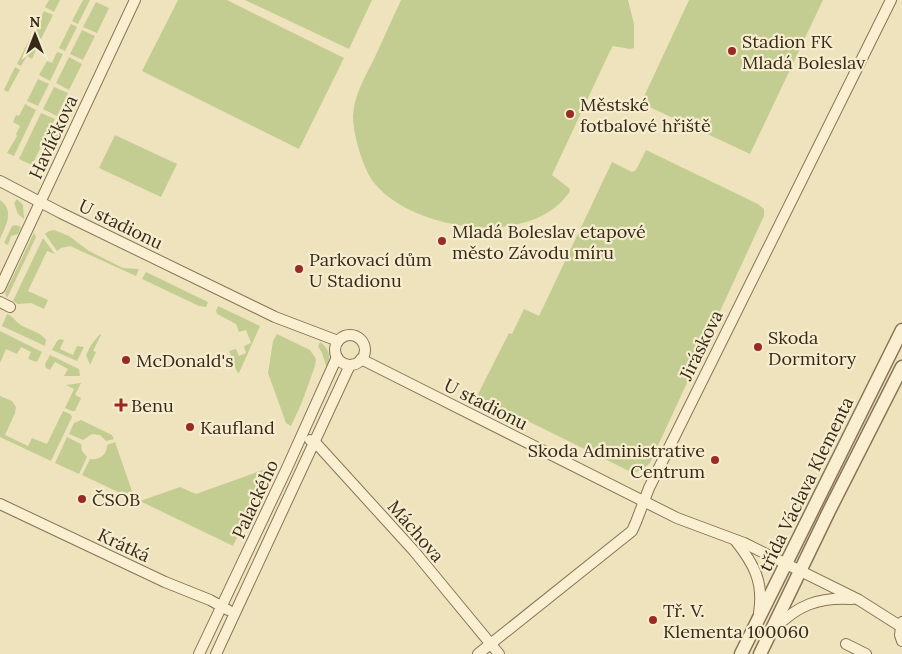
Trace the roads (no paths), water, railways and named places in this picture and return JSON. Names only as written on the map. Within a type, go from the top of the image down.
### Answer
[{"type":"street","name":"Havlíčkova","points":[[0,288],[135,0]]},
{"type":"street","name":"Jiráskova","points":[[478,654],[632,531],[649,488],[693,397],[892,0]]},
{"type":"street","name":"U stadionu","points":[[0,181],[61,213],[275,317],[338,341],[351,335],[360,339],[364,351],[361,359],[677,518],[732,537],[859,600],[901,624]]},
{"type":"street","points":[[0,302],[10,307]]},
{"type":"street","name":"třída Václava Klementa","points":[[741,654],[902,330]]},
{"type":"street","points":[[338,341],[335,349],[337,357],[343,363],[350,364],[361,359]]},
{"type":"street","name":"Palackého","points":[[199,654],[302,437],[337,357]]},
{"type":"street","name":"Palackého","points":[[216,654],[350,364]]},
{"type":"street","name":"třída Václava Klementa","points":[[760,654],[902,367]]},
{"type":"street","name":"Máchova","points":[[302,437],[314,441],[414,551],[499,654]]},
{"type":"street","name":"Krátká","points":[[0,504],[235,613]]},
{"type":"street","points":[[732,537],[749,560],[757,575],[760,594],[757,622]]},
{"type":"street","points":[[771,632],[789,616],[810,603],[828,599],[859,600]]},
{"type":"street","points":[[901,624],[900,635],[902,641]]},
{"type":"street","points":[[846,644],[863,653]]},
{"type":"place","name":"Stadion FK Mladá Boleslav","points":[[732,51]]},
{"type":"place","name":"Městské fotbalové hřiště","points":[[570,114]]},
{"type":"place","name":"Mladá Boleslav etapové město Závodu míru","points":[[442,241]]},
{"type":"place","name":"Parkovací dům U Stadionu","points":[[299,269]]},
{"type":"place","name":"Skoda Dormitory","points":[[758,347]]},
{"type":"place","name":"McDonald's","points":[[126,360]]},
{"type":"place","name":"Benu","points":[[121,405]]},
{"type":"place","name":"Kaufland","points":[[190,427]]},
{"type":"place","name":"Skoda Administrative Centrum","points":[[715,460]]},
{"type":"place","name":"ČSOB","points":[[82,499]]},
{"type":"place","name":"Tř. V. Klementa 100060","points":[[653,620]]}]
